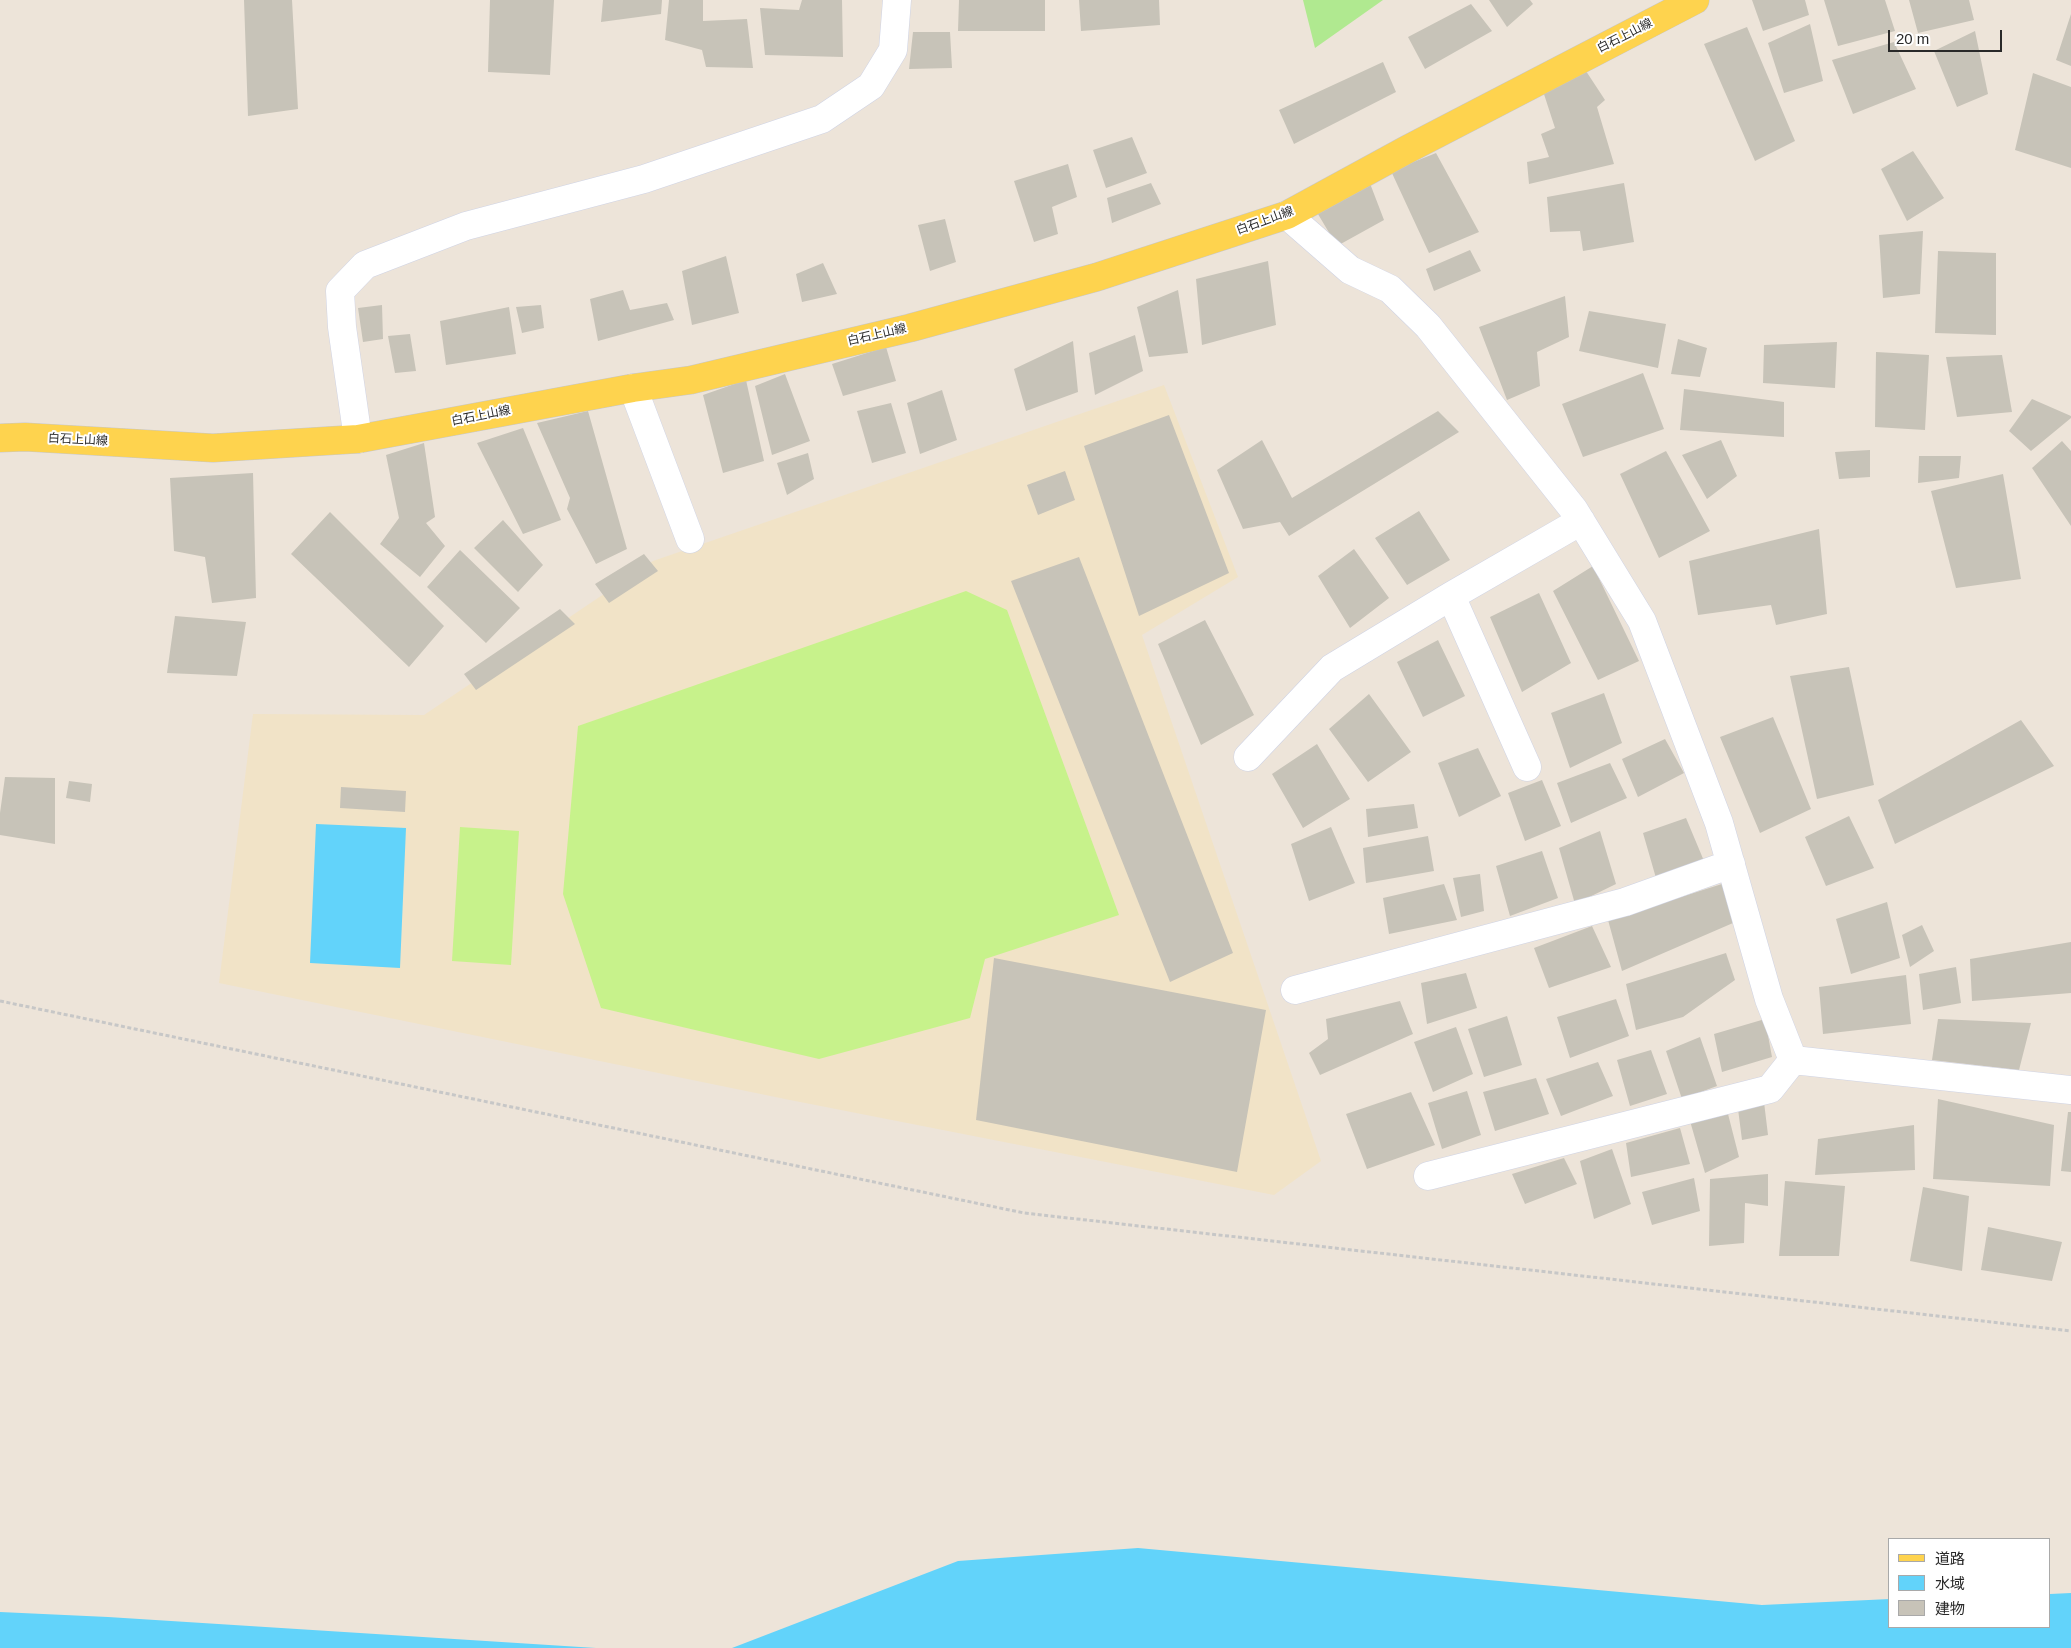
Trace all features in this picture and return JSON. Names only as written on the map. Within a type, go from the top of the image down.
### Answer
[{"type":"main road","name":"白石上山線","points":[[0,438],[25,437],[213,448],[358,439],[633,388],[691,380],[910,328],[1097,277],[1287,215],[1417,144],[1695,0]]},
{"type":"street","points":[[358,439],[342,328],[340,291],[365,265],[466,226],[644,179],[822,119],[871,86],[893,50],[896,0]]},
{"type":"street","points":[[1287,215],[1350,270],[1390,289],[1428,326],[1581,521],[1642,621],[1719,823],[1770,1000],[1793,1060]]},
{"type":"street","points":[[633,388],[690,539]]},
{"type":"street","points":[[1248,757],[1332,668],[1451,596],[1581,521]]},
{"type":"street","points":[[1451,596],[1528,767]]},
{"type":"street","points":[[1295,990],[1625,902],[1731,864]]},
{"type":"street","points":[[1793,1060],[2071,1090]]},
{"type":"street","points":[[1428,1176],[1770,1089],[1793,1060]]},
{"type":"path","points":[[0,1001],[1024,1213],[2071,1331]]},
{"type":"shaded area","points":[[1164,385],[1238,577],[1142,635],[1321,1161],[1274,1195],[790,1100],[219,983],[253,714],[424,715],[653,561]]},
{"type":"green space","points":[[1303,0],[1383,0],[1315,48]]},
{"type":"green space","points":[[966,591],[1007,610],[1119,915],[985,959],[970,1018],[819,1059],[601,1008],[563,894],[578,726]]},
{"type":"green space","points":[[460,827],[519,831],[511,965],[452,961]]},
{"type":"water","points":[[316,824],[406,828],[400,968],[310,963]]},
{"type":"water","points":[[1138,1548],[1762,1605],[1888,1599],[1888,1628],[2051,1628],[2051,1594],[2071,1593],[2071,1648],[732,1648],[958,1561]]},
{"type":"water","points":[[0,1612],[108,1617],[596,1648],[0,1648]]},
{"type":"building","points":[[244,0],[292,0],[298,109],[248,116]]},
{"type":"building","points":[[490,0],[554,0],[550,75],[488,72]]},
{"type":"building","points":[[603,0],[662,0],[661,14],[601,22]]},
{"type":"building","points":[[669,0],[703,0],[703,21],[747,19],[753,68],[706,67],[702,50],[665,40]]},
{"type":"building","points":[[802,0],[842,0],[843,57],[765,55],[760,8],[799,10]]},
{"type":"building","points":[[959,0],[1045,0],[1045,31],[958,31]]},
{"type":"building","points":[[1079,0],[1159,0],[1160,25],[1081,31]]},
{"type":"building","points":[[1489,0],[1530,0],[1533,4],[1507,27]]},
{"type":"building","points":[[1752,0],[1805,0],[1809,15],[1763,31]]},
{"type":"building","points":[[1824,0],[1885,0],[1895,31],[1838,46]]},
{"type":"building","points":[[1909,0],[1969,0],[1974,20],[1918,33]]},
{"type":"building","points":[[1471,4],[1492,31],[1425,69],[1408,37]]},
{"type":"building","points":[[2071,14],[2071,66],[2056,60]]},
{"type":"building","points":[[1810,24],[1823,81],[1784,93],[1768,43]]},
{"type":"building","points":[[1747,27],[1795,141],[1755,161],[1704,44]]},
{"type":"building","points":[[1975,31],[1988,94],[1957,107],[1934,51]]},
{"type":"building","points":[[913,32],[950,32],[952,68],[909,69]]},
{"type":"building","points":[[1894,42],[1916,89],[1853,114],[1832,60]]},
{"type":"building","points":[[1383,62],[1396,92],[1294,144],[1279,110]]},
{"type":"building","points":[[1584,68],[1605,100],[1597,107],[1614,164],[1529,184],[1527,162],[1549,157],[1541,134],[1555,128],[1542,88]]},
{"type":"building","points":[[2033,73],[2071,87],[2071,168],[2015,150]]},
{"type":"building","points":[[1132,137],[1147,173],[1106,188],[1093,150]]},
{"type":"building","points":[[1913,151],[1944,198],[1907,221],[1881,169]]},
{"type":"building","points":[[1436,153],[1479,232],[1429,253],[1391,171]]},
{"type":"building","points":[[1068,164],[1077,197],[1052,207],[1058,234],[1034,242],[1014,181]]},
{"type":"building","points":[[1366,173],[1384,220],[1337,246],[1312,204]]},
{"type":"building","points":[[1151,183],[1161,204],[1112,223],[1107,198]]},
{"type":"building","points":[[1624,183],[1634,242],[1583,251],[1580,231],[1550,232],[1547,197]]},
{"type":"building","points":[[945,219],[956,262],[930,271],[918,225]]},
{"type":"building","points":[[1923,231],[1920,294],[1883,298],[1879,235]]},
{"type":"building","points":[[1470,250],[1481,271],[1434,291],[1426,269]]},
{"type":"building","points":[[1938,251],[1996,253],[1996,335],[1935,333]]},
{"type":"building","points":[[726,256],[739,313],[692,325],[682,271]]},
{"type":"building","points":[[1268,261],[1276,325],[1202,345],[1196,279]]},
{"type":"building","points":[[823,263],[837,294],[802,302],[796,274]]},
{"type":"building","points":[[623,290],[630,310],[667,303],[674,320],[598,341],[590,299]]},
{"type":"building","points":[[1178,290],[1188,353],[1149,357],[1137,307]]},
{"type":"building","points":[[1565,296],[1569,337],[1537,352],[1540,386],[1507,400],[1479,327]]},
{"type":"building","points":[[382,305],[383,339],[363,342],[358,308]]},
{"type":"building","points":[[541,305],[544,328],[522,333],[516,307]]},
{"type":"building","points":[[509,307],[516,354],[446,365],[440,321]]},
{"type":"building","points":[[1589,311],[1666,324],[1658,368],[1579,351]]},
{"type":"building","points":[[410,334],[416,371],[395,373],[388,336]]},
{"type":"building","points":[[1135,335],[1143,371],[1095,395],[1089,353]]},
{"type":"building","points":[[1678,339],[1707,348],[1700,377],[1671,374]]},
{"type":"building","points":[[1073,341],[1078,392],[1026,411],[1014,369]]},
{"type":"building","points":[[1837,342],[1835,388],[1763,383],[1764,345]]},
{"type":"building","points":[[886,347],[896,381],[843,396],[832,364]]},
{"type":"building","points":[[1876,352],[1929,355],[1925,430],[1875,427]]},
{"type":"building","points":[[2002,355],[2012,412],[1957,417],[1946,357]]},
{"type":"building","points":[[1643,373],[1664,429],[1583,457],[1562,404]]},
{"type":"building","points":[[785,374],[810,441],[772,455],[755,386]]},
{"type":"building","points":[[746,380],[764,461],[723,473],[703,395]]},
{"type":"building","points":[[1684,389],[1784,402],[1784,437],[1680,430]]},
{"type":"building","points":[[942,390],[957,440],[920,454],[907,403]]},
{"type":"building","points":[[2032,399],[2071,416],[2071,418],[2031,451],[2009,431]]},
{"type":"building","points":[[891,403],[906,453],[872,463],[857,411]]},
{"type":"building","points":[[588,411],[627,549],[596,564],[567,509],[570,498],[537,423]]},
{"type":"building","points":[[1438,411],[1459,432],[1289,536],[1280,522],[1243,529],[1217,470],[1262,440],[1292,498]]},
{"type":"building","points":[[1169,415],[1229,573],[1139,616],[1084,446]]},
{"type":"building","points":[[523,428],[561,520],[523,534],[477,443]]},
{"type":"building","points":[[1721,440],[1737,476],[1707,499],[1682,455]]},
{"type":"building","points":[[2062,441],[2071,451],[2071,526],[2032,468]]},
{"type":"building","points":[[424,443],[435,517],[426,523],[445,546],[420,577],[380,544],[399,518],[386,455]]},
{"type":"building","points":[[1870,450],[1870,477],[1839,479],[1835,452]]},
{"type":"building","points":[[1666,451],[1710,531],[1659,558],[1620,474]]},
{"type":"building","points":[[808,453],[814,479],[787,495],[777,463]]},
{"type":"building","points":[[1919,456],[1961,456],[1959,478],[1918,483]]},
{"type":"building","points":[[1065,471],[1075,500],[1038,515],[1027,485]]},
{"type":"building","points":[[253,473],[256,598],[212,603],[205,557],[174,551],[170,478]]},
{"type":"building","points":[[2003,474],[2021,579],[1956,588],[1931,491]]},
{"type":"building","points":[[1419,511],[1450,560],[1407,585],[1375,538]]},
{"type":"building","points":[[330,512],[444,626],[409,667],[291,554]]},
{"type":"building","points":[[503,520],[543,565],[518,592],[474,548]]},
{"type":"building","points":[[1819,529],[1827,614],[1776,625],[1771,605],[1698,615],[1689,561]]},
{"type":"building","points":[[1354,549],[1389,598],[1350,628],[1318,576]]},
{"type":"building","points":[[460,550],[520,608],[486,643],[427,587]]},
{"type":"building","points":[[644,554],[658,571],[609,603],[595,584]]},
{"type":"building","points":[[1079,557],[1233,953],[1170,982],[1011,581]]},
{"type":"building","points":[[1593,566],[1639,661],[1598,680],[1553,591]]},
{"type":"building","points":[[1539,593],[1571,663],[1522,692],[1490,617]]},
{"type":"building","points":[[560,609],[575,624],[476,690],[464,674]]},
{"type":"building","points":[[175,616],[246,622],[237,676],[167,673]]},
{"type":"building","points":[[1205,620],[1254,715],[1201,745],[1158,644]]},
{"type":"building","points":[[1438,640],[1465,696],[1423,717],[1397,662]]},
{"type":"building","points":[[1849,667],[1874,785],[1817,799],[1790,676]]},
{"type":"building","points":[[1604,693],[1622,743],[1570,768],[1551,713]]},
{"type":"building","points":[[1369,694],[1411,752],[1368,782],[1329,729]]},
{"type":"building","points":[[1773,717],[1811,809],[1760,833],[1720,737]]},
{"type":"building","points":[[2021,720],[2054,766],[1895,844],[1878,800]]},
{"type":"building","points":[[1665,739],[1684,773],[1638,797],[1622,759]]},
{"type":"building","points":[[1317,744],[1350,799],[1303,828],[1272,774]]},
{"type":"building","points":[[1478,748],[1501,796],[1459,817],[1438,763]]},
{"type":"building","points":[[1610,763],[1627,798],[1571,823],[1557,783]]},
{"type":"building","points":[[5,777],[55,778],[55,844],[0,835],[0,813]]},
{"type":"building","points":[[1542,780],[1561,826],[1525,841],[1508,793]]},
{"type":"building","points":[[69,781],[92,784],[90,802],[66,798]]},
{"type":"building","points":[[341,787],[406,791],[405,812],[340,808]]},
{"type":"building","points":[[1414,804],[1418,828],[1368,837],[1366,809]]},
{"type":"building","points":[[1849,816],[1874,868],[1826,886],[1805,837]]},
{"type":"building","points":[[1686,818],[1704,861],[1656,878],[1643,833]]},
{"type":"building","points":[[1331,827],[1355,883],[1309,901],[1291,844]]},
{"type":"building","points":[[1600,831],[1616,884],[1575,904],[1559,848]]},
{"type":"building","points":[[1428,836],[1434,871],[1366,883],[1363,848]]},
{"type":"building","points":[[1542,851],[1558,898],[1510,916],[1496,866]]},
{"type":"building","points":[[1480,874],[1484,911],[1461,917],[1453,878]]},
{"type":"building","points":[[1444,884],[1457,920],[1389,934],[1383,898]]},
{"type":"building","points":[[1722,884],[1733,923],[1622,971],[1608,920]]},
{"type":"building","points":[[1887,902],[1900,958],[1851,974],[1836,919]]},
{"type":"building","points":[[1922,925],[1934,951],[1910,967],[1902,935]]},
{"type":"building","points":[[1592,926],[1611,967],[1549,988],[1534,948]]},
{"type":"building","points":[[2071,942],[2071,993],[1972,1001],[1970,959]]},
{"type":"building","points":[[1726,953],[1735,980],[1683,1017],[1636,1030],[1626,984]]},
{"type":"building","points":[[994,958],[1266,1010],[1237,1172],[976,1120]]},
{"type":"building","points":[[1956,967],[1961,1003],[1923,1010],[1919,974]]},
{"type":"building","points":[[1466,973],[1477,1008],[1427,1024],[1421,983]]},
{"type":"building","points":[[1906,975],[1911,1024],[1823,1034],[1819,987]]},
{"type":"building","points":[[1616,999],[1629,1036],[1570,1058],[1557,1017]]},
{"type":"building","points":[[1400,1001],[1413,1034],[1320,1075],[1309,1053],[1328,1039],[1326,1019]]},
{"type":"building","points":[[1507,1016],[1522,1065],[1484,1077],[1468,1029]]},
{"type":"building","points":[[1765,1019],[1772,1057],[1722,1072],[1714,1034]]},
{"type":"building","points":[[1938,1019],[2031,1023],[2019,1070],[1932,1060]]},
{"type":"building","points":[[1456,1027],[1473,1074],[1433,1092],[1414,1042]]},
{"type":"building","points":[[1700,1037],[1717,1086],[1682,1099],[1666,1051]]},
{"type":"building","points":[[1651,1050],[1667,1094],[1630,1106],[1617,1060]]},
{"type":"building","points":[[1598,1062],[1613,1096],[1561,1116],[1546,1079]]},
{"type":"building","points":[[1536,1078],[1549,1114],[1495,1131],[1483,1092]]},
{"type":"building","points":[[1467,1091],[1481,1135],[1442,1149],[1428,1103]]},
{"type":"building","points":[[1411,1092],[1435,1145],[1367,1169],[1346,1114]]},
{"type":"building","points":[[1938,1099],[2054,1125],[2050,1186],[1933,1179]]},
{"type":"building","points":[[1764,1102],[1768,1135],[1742,1140],[1738,1109]]},
{"type":"building","points":[[2068,1112],[2071,1112],[2071,1172],[2061,1171]]},
{"type":"building","points":[[1728,1114],[1739,1157],[1705,1173],[1690,1121]]},
{"type":"building","points":[[1914,1125],[1915,1170],[1815,1175],[1818,1139]]},
{"type":"building","points":[[1680,1128],[1690,1164],[1631,1177],[1626,1143]]},
{"type":"building","points":[[1612,1149],[1631,1204],[1594,1219],[1580,1161]]},
{"type":"building","points":[[1564,1158],[1577,1184],[1525,1204],[1512,1174]]},
{"type":"building","points":[[1768,1174],[1768,1206],[1745,1203],[1744,1243],[1709,1246],[1710,1179]]},
{"type":"building","points":[[1694,1178],[1700,1211],[1652,1225],[1642,1192]]},
{"type":"building","points":[[1785,1181],[1845,1186],[1839,1256],[1779,1256]]},
{"type":"building","points":[[1923,1187],[1969,1196],[1962,1271],[1910,1261]]},
{"type":"building","points":[[1988,1227],[2062,1242],[2052,1281],[1981,1270]]}]
